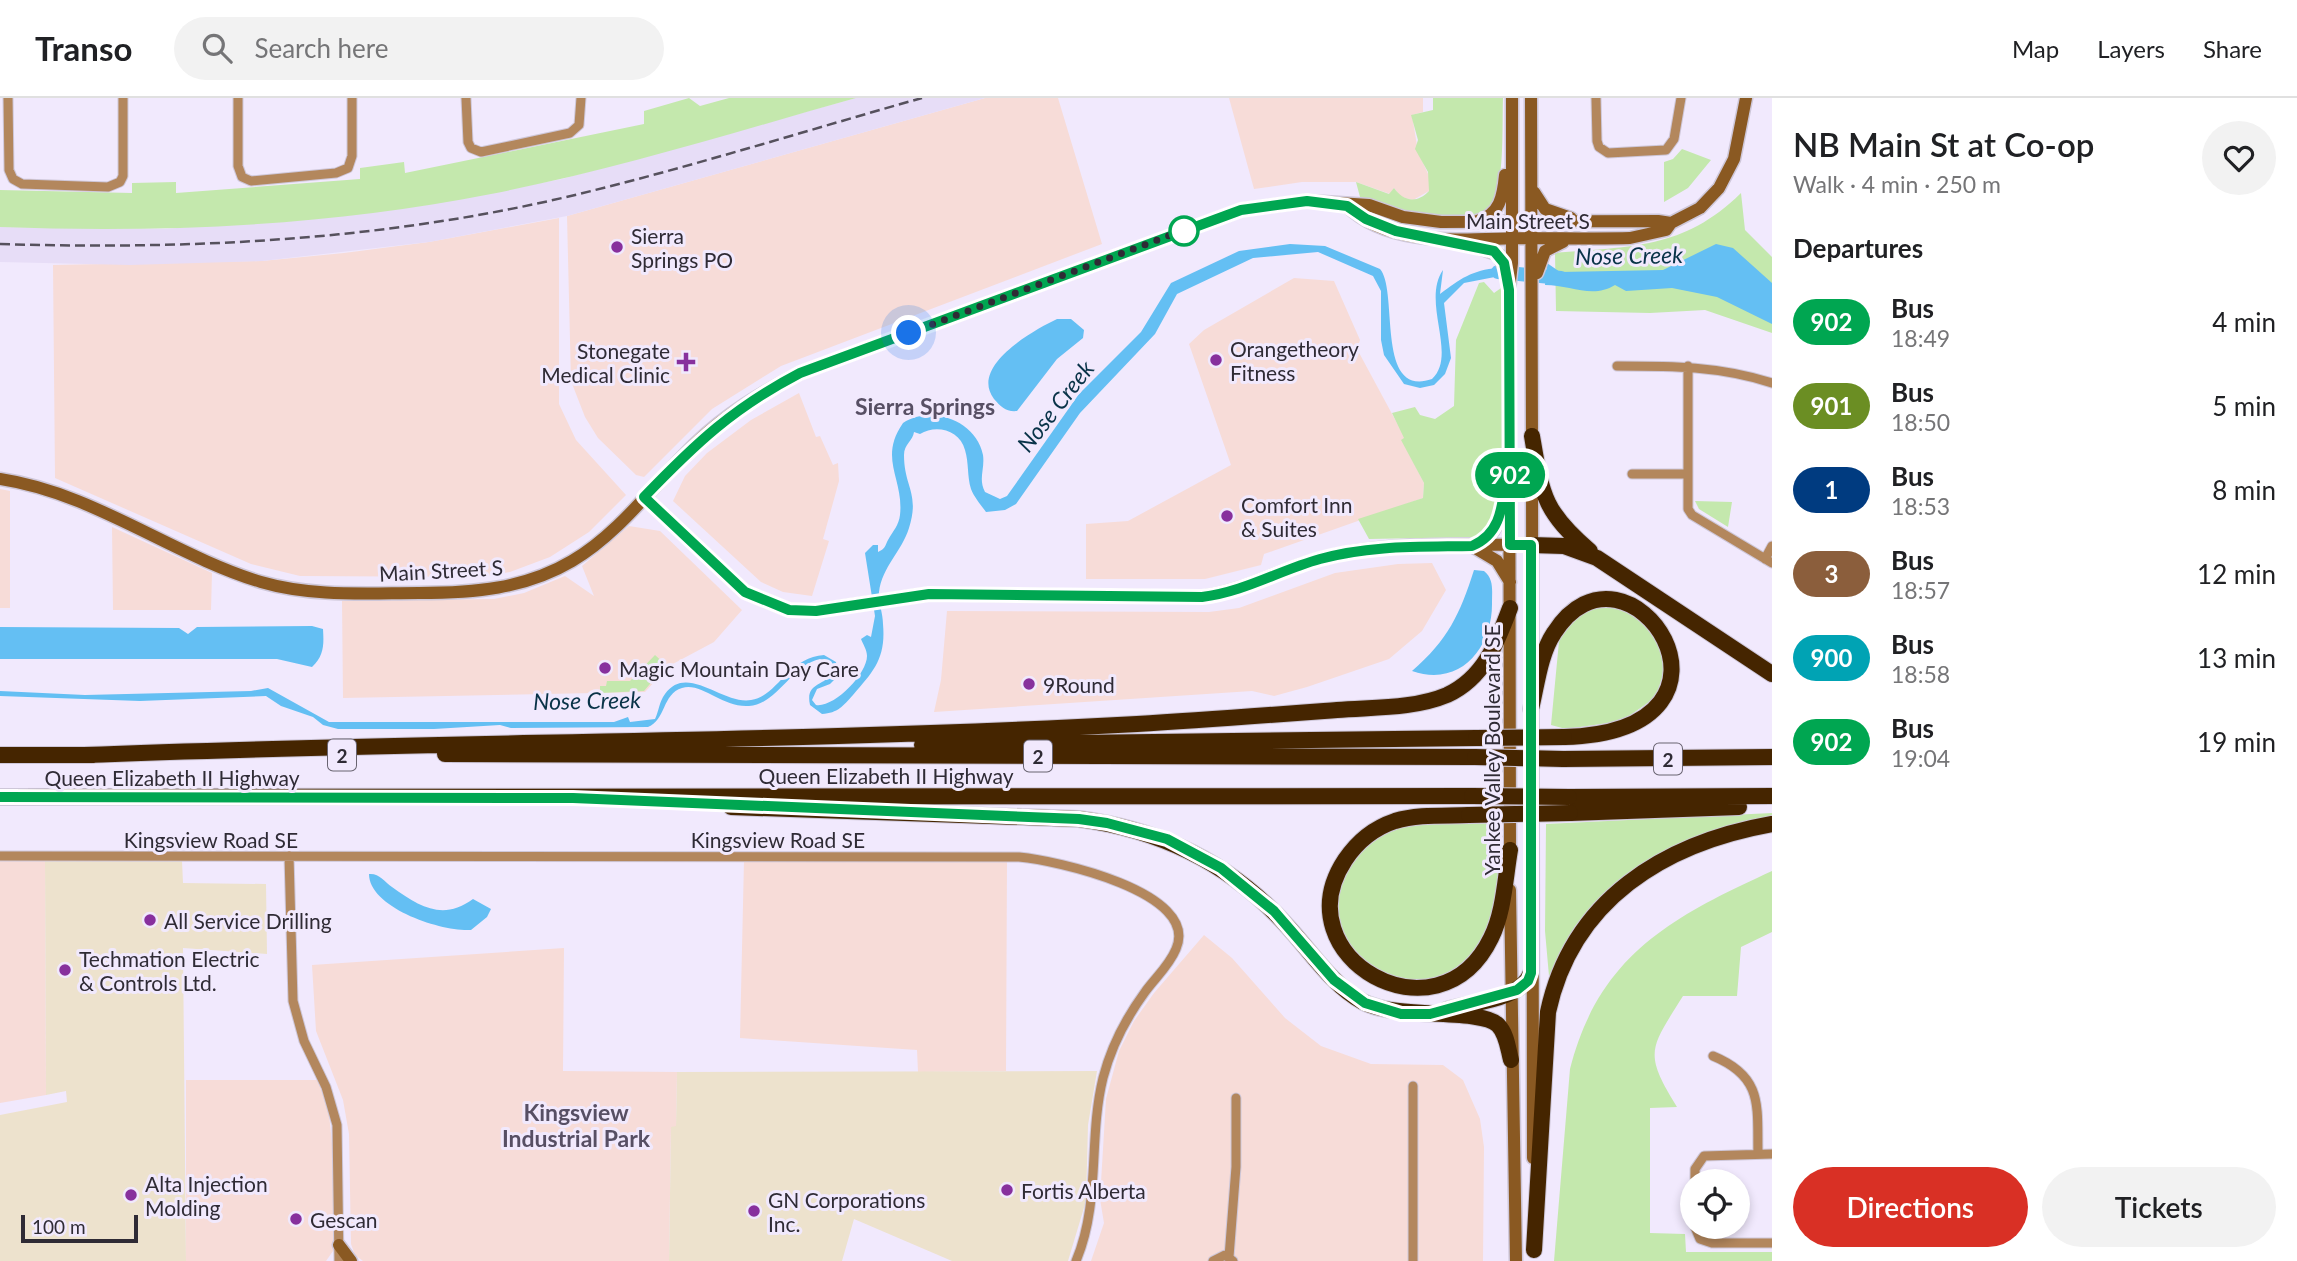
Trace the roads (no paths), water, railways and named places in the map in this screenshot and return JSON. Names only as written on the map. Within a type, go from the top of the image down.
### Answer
[{"type":"highway","points":[[1532,436],[1547,505],[1565,530],[1597,558],[1772,674]]},
{"type":"highway","points":[[1531,545],[1564,546],[1597,558]]},
{"type":"highway","points":[[600,754],[769,747],[1590,736],[1628,728],[1642,721],[1661,703],[1672,675],[1672,651],[1662,629],[1648,614],[1630,604],[1604,601],[1587,604],[1567,616],[1547,647],[1531,709]]},
{"type":"highway","points":[[84,755],[269,748],[991,731],[1202,720],[1406,704],[1449,694],[1479,671],[1494,649],[1510,608]]},
{"type":"highway","name":"Queen Elizabeth II Highway","points":[[0,755],[600,754],[1563,759],[1772,757]]},
{"type":"highway","name":"Queen Elizabeth II Highway","points":[[0,797],[1472,796],[1569,805],[1772,796]]},
{"type":"highway","points":[[573,798],[719,806],[1048,817],[1128,828],[1167,839],[1221,868],[1274,911],[1334,980],[1354,996],[1382,1009],[1483,1018],[1495,1022],[1503,1032],[1511,1060]]},
{"type":"highway","points":[[1510,850],[1496,927],[1472,966],[1452,980],[1416,988],[1391,985],[1364,972],[1343,946],[1332,915],[1333,887],[1343,863],[1366,837],[1392,822],[1411,818],[1469,816],[1569,805],[1772,806]]},
{"type":"highway","points":[[1534,1255],[1548,1012],[1556,976],[1574,941],[1604,904],[1636,877],[1697,846],[1772,824]]},
{"type":"highway","points":[[1430,1014],[1511,993],[1523,987],[1531,973]]},
{"type":"main road","name":"Yankee Valley Boulevard SE","points":[[1511,98],[1510,850],[1516,1261]]},
{"type":"main road","points":[[1462,224],[1487,218],[1501,201],[1511,98]]},
{"type":"main road","name":"Yankee Valley Boulevard SE","points":[[1531,98],[1531,973],[1534,1255]]},
{"type":"main road","name":"Main Street S","points":[[1347,206],[1366,219],[1396,231],[1444,239],[1645,237],[1666,230],[1671,223],[1700,208],[1719,188],[1734,159],[1746,98]]},
{"type":"main road","points":[[1532,185],[1539,202],[1552,213],[1617,223]]},
{"type":"main road","name":"Main Street S","points":[[0,479],[75,501],[262,582],[337,593],[489,590],[518,585],[574,560],[605,537],[709,430],[743,405],[800,373],[1241,210],[1296,202],[1369,205],[1413,219],[1462,224],[1671,223]]},
{"type":"main road","points":[[1444,239],[1495,252],[1504,263],[1509,290]]},
{"type":"main road","points":[[1532,290],[1545,251],[1553,244],[1576,239]]},
{"type":"main road","points":[[1472,546],[1487,539],[1497,525],[1510,453]]},
{"type":"main road","points":[[644,497],[724,573],[758,600],[774,607],[804,612],[889,599],[951,594],[1202,597],[1229,593],[1313,561],[1360,550],[1531,545]]},
{"type":"main road","points":[[1472,546],[1497,561],[1510,582]]},
{"type":"main road","points":[[340,1245],[351,1261]]},
{"type":"street","points":[[8,98],[9,170],[13,179],[22,184],[108,187],[120,182],[122,176],[123,98]]},
{"type":"street","points":[[237,98],[238,166],[242,177],[251,181],[336,173],[348,169],[352,156],[352,98]]},
{"type":"street","points":[[467,98],[468,142],[471,148],[481,152],[570,133],[579,125],[581,98]]},
{"type":"street","points":[[1596,98],[1597,141],[1599,147],[1608,153],[1666,150],[1674,139],[1681,98]]},
{"type":"street","points":[[1617,366],[1688,366],[1734,371],[1772,383]]},
{"type":"street","points":[[1688,366],[1688,509],[1692,515],[1769,561],[1772,546]]},
{"type":"street","points":[[1632,474],[1688,474]]},
{"type":"street","name":"Kingsview Road SE","points":[[0,856],[1018,857],[1062,863],[1137,891],[1174,920],[1178,944],[1165,968],[1130,1014],[1107,1065],[1097,1114],[1091,1209],[1076,1261]]},
{"type":"street","points":[[289,856],[293,1001],[304,1041],[326,1087],[337,1125],[340,1261]]},
{"type":"street","points":[[1713,1056],[1739,1070],[1754,1090],[1758,1154]]},
{"type":"street","points":[[1413,1086],[1413,1261]]},
{"type":"street","points":[[1213,1261],[1220,1255],[1231,1259],[1237,1167],[1236,1098]]},
{"type":"street","points":[[1695,1169],[1704,1156],[1772,1154]]},
{"type":"street","points":[[1700,1239],[1712,1243],[1772,1243]]},
{"type":"water","points":[[1290,244],[1325,246],[1380,269],[1385,281],[1396,359],[1402,373],[1414,381],[1432,379],[1439,369],[1442,356],[1436,297],[1437,283],[1443,270],[1440,294],[1473,273],[1498,268],[1500,276],[1464,283],[1444,303],[1451,358],[1445,374],[1434,385],[1420,388],[1404,384],[1384,355],[1381,340],[1381,291],[1373,276],[1318,252],[1253,258],[1177,294],[1155,334],[1080,413],[1016,504],[1005,510],[986,512],[976,498],[971,489],[965,450],[958,438],[940,429],[920,434],[914,432],[904,455],[912,498],[912,516],[906,536],[884,575],[879,592],[883,646],[873,671],[843,706],[832,712],[822,714],[810,705],[810,692],[833,672],[832,664],[820,659],[801,669],[777,692],[759,704],[739,706],[697,689],[682,688],[671,696],[658,719],[648,727],[511,728],[500,725],[434,729],[338,729],[281,706],[266,696],[140,701],[0,696],[0,691],[85,695],[251,691],[268,688],[329,722],[614,722],[628,717],[630,722],[655,719],[663,697],[674,686],[694,684],[729,697],[751,700],[769,692],[801,663],[824,655],[836,662],[838,676],[830,684],[817,689],[812,700],[816,705],[832,701],[856,680],[866,663],[867,654],[861,639],[867,635],[871,637],[875,616],[865,553],[873,545],[878,545],[878,552],[883,548],[899,519],[899,490],[892,458],[896,436],[903,423],[926,415],[951,419],[962,425],[979,443],[983,455],[982,483],[985,492],[1000,499],[1007,496],[1079,394],[1141,332],[1171,283],[1239,251]]},
{"type":"water","points":[[1716,244],[1733,248],[1772,283],[1772,324],[1717,297],[1672,288],[1626,291],[1615,285],[1590,291],[1545,285],[1547,263],[1560,272],[1663,270]]},
{"type":"water","points":[[1057,319],[1071,319],[1084,330],[1083,338],[1057,359],[1017,411],[1004,408],[994,399],[989,387],[990,374],[997,362],[1020,340]]},
{"type":"water","points":[[1474,570],[1487,574],[1492,589],[1491,619],[1480,648],[1471,660],[1459,669],[1445,674],[1430,675],[1412,671],[1444,637],[1463,600]]},
{"type":"water","points":[[312,626],[323,629],[323,640],[321,654],[312,667],[277,659],[0,659],[0,627],[179,628],[188,634],[197,627]]},
{"type":"water","points":[[369,874],[379,876],[412,900],[432,909],[452,909],[473,899],[491,909],[487,917],[471,930],[443,927],[409,916],[394,907],[372,886]]},
{"type":"waterway","name":"Nose Creek","points":[[1498,272],[1561,278]]},
{"type":"railway","points":[[0,244],[219,243],[364,232],[436,222],[579,194],[922,98]]},
{"type":"place","name":"Sierra Springs PO","points":[[617,247]]},
{"type":"place","name":"Orangetheory Fitness","points":[[1216,360]]},
{"type":"place","name":"Stonegate Medical Clinic","points":[[686,362]]},
{"type":"place","name":"Comfort Inn & Suites","points":[[1227,516]]},
{"type":"place","name":"Magic Mountain Day Care","points":[[605,668]]},
{"type":"place","name":"9Round","points":[[1029,684]]},
{"type":"place","name":"All Service Drilling","points":[[150,920]]},
{"type":"place","name":"Techmation Electric & Controls Ltd.","points":[[65,970]]},
{"type":"place","name":"Fortis Alberta","points":[[1007,1190]]},
{"type":"place","name":"Alta Injection Molding","points":[[131,1195]]},
{"type":"place","name":"GN Corporations Inc.","points":[[754,1211]]},
{"type":"place","name":"Gescan","points":[[296,1219]]},
{"type":"district","name":"Sierra Springs","points":[[925,406]]},
{"type":"district","name":"Kingsview Industrial Park","points":[[576,1125]]}]
